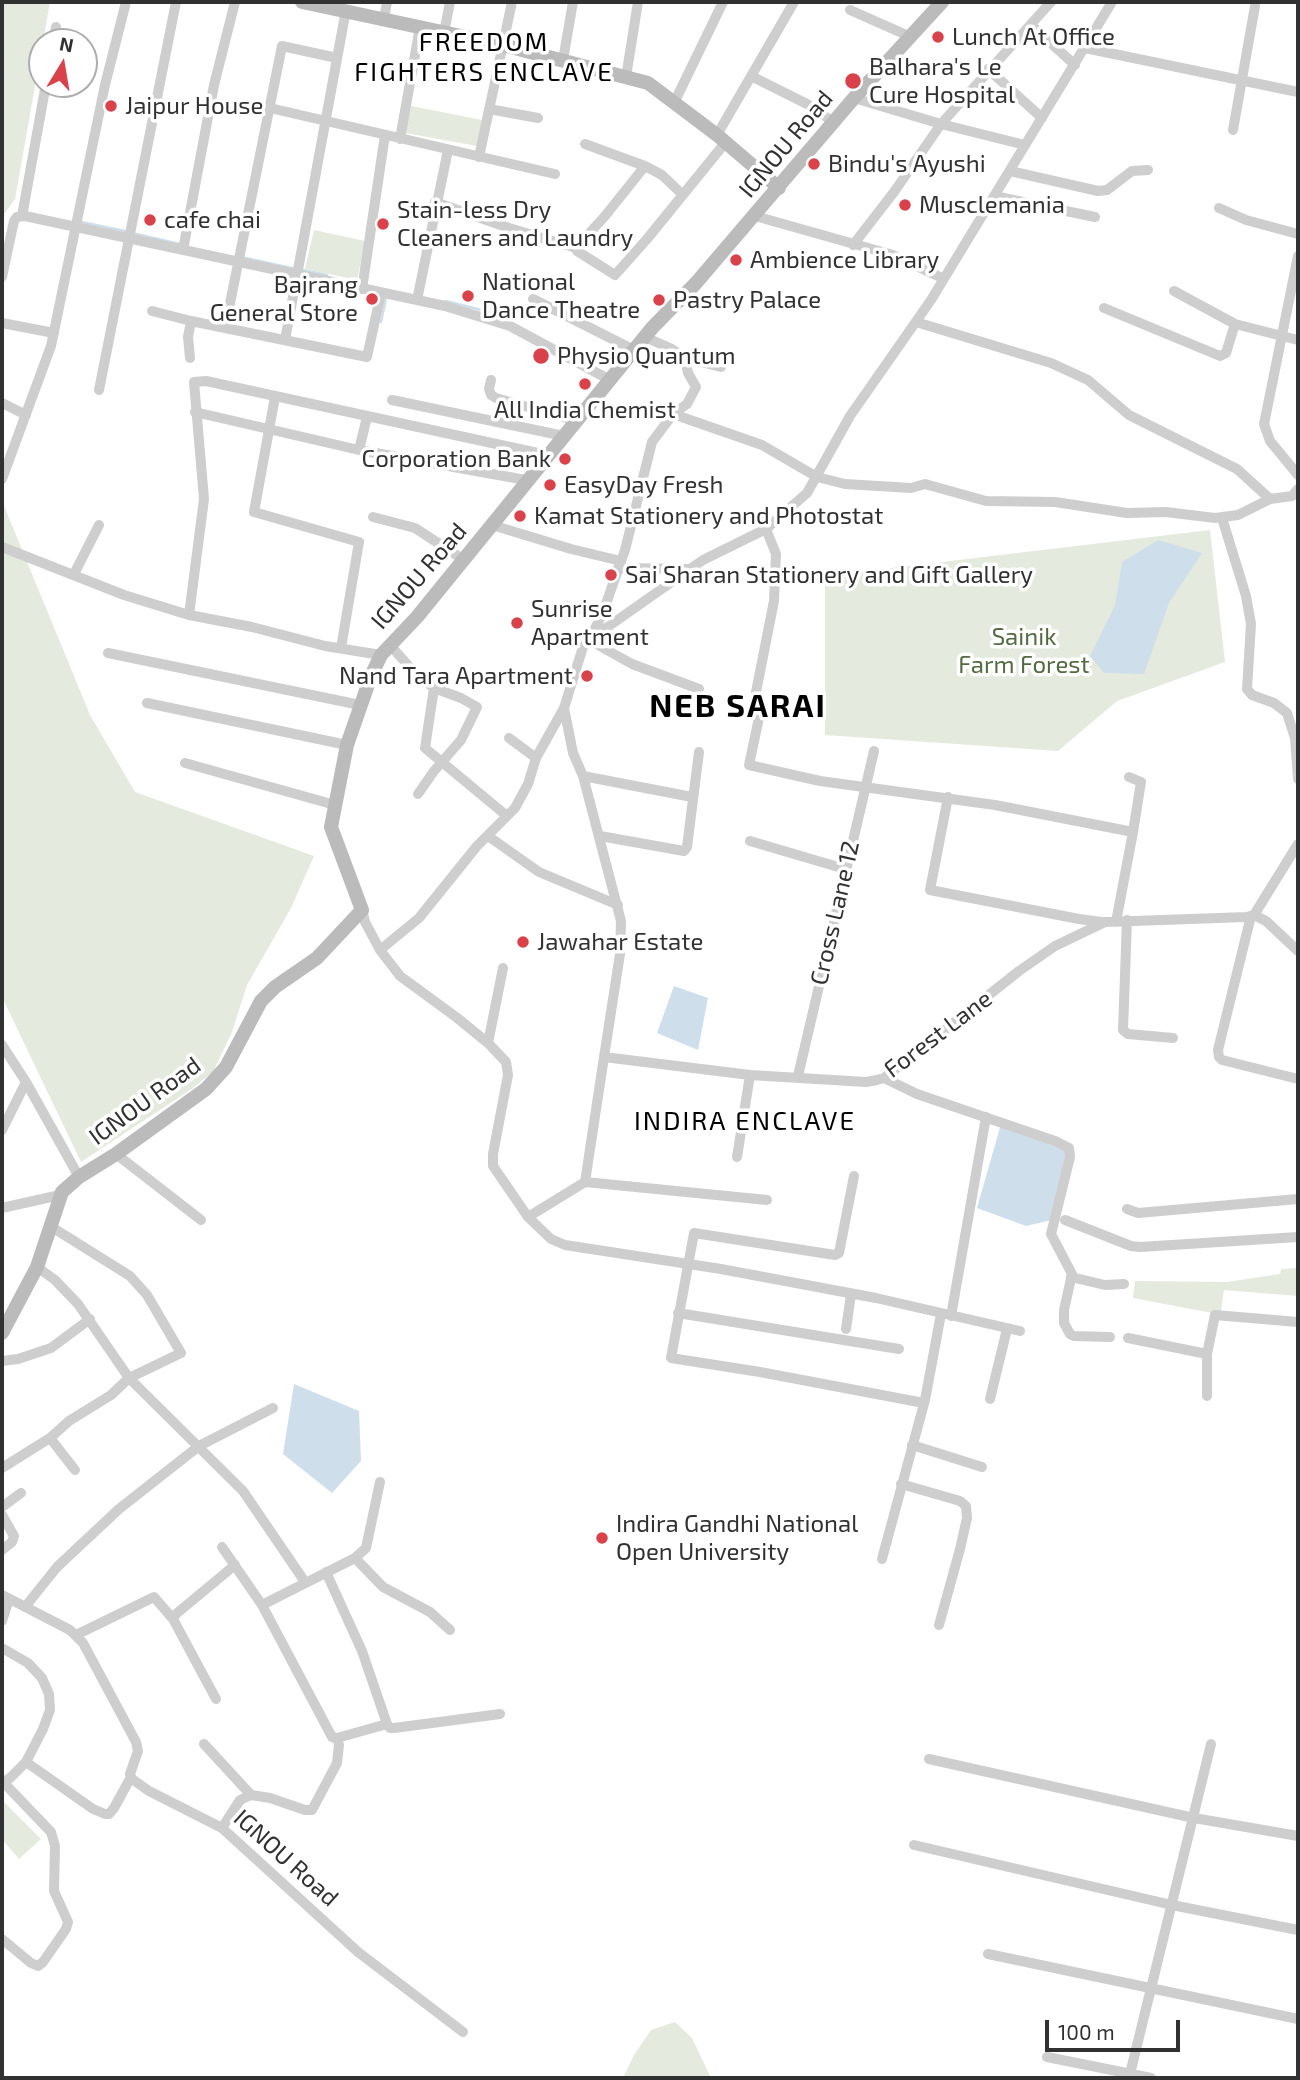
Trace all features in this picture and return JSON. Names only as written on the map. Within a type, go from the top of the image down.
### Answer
[{"type":"street","points":[[2,480],[54,332],[103,93],[126,2]]},
{"type":"street","points":[[99,390],[176,2]]},
{"type":"street","points":[[183,250],[214,85],[235,2]]},
{"type":"street","points":[[302,2],[326,4],[648,83],[779,188]]},
{"type":"street","points":[[384,19],[387,2]]},
{"type":"street","points":[[443,33],[450,2]]},
{"type":"street","points":[[480,157],[512,2]]},
{"type":"street","points":[[563,60],[573,2]]},
{"type":"street","points":[[626,77],[638,2]]},
{"type":"street","points":[[674,103],[723,2]]},
{"type":"street","points":[[435,202],[509,228],[576,247],[577,251],[615,275],[683,195],[721,139],[751,76],[794,2]]},
{"type":"street","name":"IGNOU Road","points":[[60,1195],[79,1177],[206,1090],[226,1067],[261,1001],[275,987],[317,958],[362,910],[331,827],[347,745],[360,705],[386,650],[417,617],[645,337],[755,216],[854,98],[942,2]]},
{"type":"street","points":[[853,245],[941,124],[1051,2]]},
{"type":"street","points":[[589,640],[703,560],[766,529],[807,493],[850,416],[916,322],[1112,2]]},
{"type":"street","points":[[1233,130],[1255,6]]},
{"type":"street","points":[[285,340],[346,10]]},
{"type":"street","points":[[850,10],[911,37]]},
{"type":"street","points":[[1031,25],[1074,65]]},
{"type":"street","points":[[400,139],[420,27]]},
{"type":"street","points":[[225,328],[282,46],[337,58]]},
{"type":"street","points":[[1085,48],[1298,92]]},
{"type":"street","points":[[988,69],[1042,118]]},
{"type":"street","points":[[751,76],[809,105],[833,122]]},
{"type":"street","points":[[22,216],[43,98]]},
{"type":"street","points":[[854,98],[1024,145]]},
{"type":"street","points":[[270,108],[555,174]]},
{"type":"street","points":[[489,109],[538,118]]},
{"type":"street","points":[[362,289],[385,135]]},
{"type":"street","points":[[585,144],[645,166],[662,175],[683,195]]},
{"type":"street","points":[[417,300],[435,202],[448,150]]},
{"type":"street","points":[[576,247],[645,166]]},
{"type":"street","points":[[1010,171],[1098,191],[1107,190],[1132,171],[1148,170]]},
{"type":"street","points":[[994,197],[1095,217]]},
{"type":"street","points":[[1219,208],[1253,222],[1298,234]]},
{"type":"street","points":[[755,216],[893,255],[940,277]]},
{"type":"street","points":[[2,277],[17,217],[130,234],[183,250],[417,300],[500,321],[610,380]]},
{"type":"street","points":[[1298,256],[1264,424],[1270,441],[1298,475]]},
{"type":"street","points":[[1174,291],[1235,324],[1298,340]]},
{"type":"street","points":[[152,311],[368,357],[381,293]]},
{"type":"street","points":[[533,299],[634,350]]},
{"type":"street","points":[[1104,308],[1220,356],[1226,353],[1235,324]]},
{"type":"street","points":[[190,358],[188,337],[191,321]]},
{"type":"street","points":[[916,322],[1051,363],[1088,380],[1129,415],[1237,469],[1270,499]]},
{"type":"street","points":[[2,323],[54,332]]},
{"type":"street","points":[[645,337],[685,358],[721,367]]},
{"type":"street","points":[[380,950],[419,918],[522,796],[536,758],[564,708],[583,647],[602,615],[620,565],[652,442],[673,414],[687,404],[696,387],[688,373],[685,358]]},
{"type":"street","points":[[491,380],[489,389],[491,395],[496,398],[577,421]]},
{"type":"street","points":[[188,615],[204,499],[194,382],[206,381],[547,455]]},
{"type":"street","points":[[275,397],[254,512],[359,542]]},
{"type":"street","points":[[392,400],[564,436]]},
{"type":"street","points":[[2,403],[26,415]]},
{"type":"street","points":[[195,412],[359,450],[526,480]]},
{"type":"street","points":[[673,414],[762,445],[817,477],[845,484],[911,488],[925,484],[986,501],[1055,502],[1127,513],[1166,512],[1222,518],[1238,514],[1270,499],[1296,494]]},
{"type":"street","points":[[359,450],[367,416]]},
{"type":"street","points":[[373,517],[415,528],[464,560]]},
{"type":"street","points":[[1222,518],[1246,596],[1251,624],[1247,689],[1252,695],[1274,703],[1287,713],[1295,738],[1298,779]]},
{"type":"street","points":[[74,574],[99,525]]},
{"type":"street","points":[[492,525],[620,565],[691,569]]},
{"type":"street","points":[[766,529],[776,554],[774,601],[756,692],[760,716],[748,764],[820,781],[947,797],[1133,832]]},
{"type":"street","points":[[341,648],[359,542],[365,530]]},
{"type":"street","points":[[2,547],[124,595],[188,615],[341,648],[386,650],[434,688],[477,707],[461,740],[418,794]]},
{"type":"street","points":[[567,606],[602,615]]},
{"type":"street","points":[[589,640],[632,664],[699,690]]},
{"type":"street","points":[[108,653],[360,705]]},
{"type":"street","points":[[434,688],[425,748],[507,816]]},
{"type":"street","points":[[146,703],[347,745]]},
{"type":"street","points":[[564,708],[573,753],[583,776],[618,905],[622,933],[585,1182]]},
{"type":"street","points":[[509,738],[536,758]]},
{"type":"street","name":"Cross Lane 12","points":[[798,1076],[874,751]]},
{"type":"street","points":[[600,836],[684,851],[699,752]]},
{"type":"street","points":[[186,763],[335,804]]},
{"type":"street","points":[[583,776],[692,797]]},
{"type":"street","points":[[1129,777],[1141,782],[1116,921],[1124,1030],[1128,1034],[1173,1038]]},
{"type":"street","points":[[947,797],[930,890],[1079,919],[1116,921]]},
{"type":"street","points":[[488,836],[540,872],[618,905]]},
{"type":"street","points":[[750,841],[845,869]]},
{"type":"street","points":[[1298,844],[1252,915],[1219,1057],[1298,1079]]},
{"type":"street","points":[[362,910],[365,922],[390,965],[414,989],[456,1017],[488,1043],[506,1062],[508,1070],[493,1166],[528,1217],[551,1239],[565,1245],[721,1269],[851,1294],[1020,1331]]},
{"type":"street","points":[[1252,915],[1266,921],[1298,951]]},
{"type":"street","name":"Forest Lane","points":[[604,1057],[750,1075],[866,1082],[884,1078],[1019,971],[1055,946],[1116,921],[1252,915]]},
{"type":"street","points":[[488,1043],[503,968]]},
{"type":"street","points":[[2,1045],[79,1177]]},
{"type":"street","points":[[737,1157],[750,1075]]},
{"type":"street","points":[[884,1078],[917,1094],[1055,1140],[1069,1148],[1070,1157],[1051,1234],[1070,1265],[1072,1277],[1063,1315],[1070,1334],[1074,1336],[1110,1337]]},
{"type":"street","points":[[2,1130],[26,1082]]},
{"type":"street","points":[[882,1559],[946,1315],[986,1117]]},
{"type":"street","points":[[116,1154],[201,1220]]},
{"type":"street","points":[[854,1176],[837,1254],[694,1233],[671,1358],[760,1371],[924,1403]]},
{"type":"street","points":[[528,1217],[585,1182],[767,1200]]},
{"type":"street","points":[[2,1208],[60,1195]]},
{"type":"street","points":[[2,1333],[37,1267],[60,1195]]},
{"type":"street","points":[[1127,1209],[1138,1213],[1298,1199]]},
{"type":"street","points":[[1065,1220],[1131,1246],[1140,1247],[1298,1237]]},
{"type":"street","points":[[2,1468],[111,1395],[129,1378],[181,1353],[143,1290],[130,1276],[50,1226]]},
{"type":"street","points":[[37,1267],[61,1285],[90,1319],[129,1378],[243,1491],[305,1582]]},
{"type":"street","points":[[1072,1277],[1105,1285],[1124,1284]]},
{"type":"street","points":[[846,1328],[851,1294]]},
{"type":"street","points":[[678,1313],[899,1349]]},
{"type":"street","points":[[1207,1396],[1207,1354],[1215,1315],[1298,1322]]},
{"type":"street","points":[[2,1361],[51,1349],[90,1319]]},
{"type":"street","points":[[990,1399],[1007,1329]]},
{"type":"street","points":[[1128,1338],[1207,1354]]},
{"type":"street","points":[[25,1607],[57,1567],[111,1515],[199,1446],[274,1408]]},
{"type":"street","points":[[50,1438],[75,1470]]},
{"type":"street","points":[[912,1445],[982,1467]]},
{"type":"street","points":[[262,1605],[355,1558],[368,1545],[380,1482]]},
{"type":"street","points":[[901,1484],[960,1501],[966,1506],[967,1518],[960,1549],[939,1625]]},
{"type":"street","points":[[2,1507],[21,1493]]},
{"type":"street","points":[[2,1515],[14,1536],[12,1542],[2,1550]]},
{"type":"street","points":[[222,1547],[262,1605],[328,1732],[337,1738],[339,1745],[337,1763],[312,1810],[251,1795],[240,1800],[222,1828]]},
{"type":"street","points":[[355,1558],[383,1587],[430,1612],[450,1630]]},
{"type":"street","points":[[173,1619],[235,1565]]},
{"type":"street","points":[[326,1572],[362,1651],[390,1728],[500,1714]]},
{"type":"street","points":[[2,1621],[5,1597],[76,1634],[136,1742],[138,1751],[131,1777],[109,1814],[84,1803],[26,1762]]},
{"type":"street","points":[[76,1634],[154,1597],[173,1619],[216,1699]]},
{"type":"street","points":[[2,1648],[29,1663],[42,1678],[49,1694],[47,1720],[26,1762],[3,1783],[52,1835],[55,1846],[54,1891],[68,1922],[66,1929],[38,1966],[2,1939]]},
{"type":"street","points":[[337,1738],[387,1724]]},
{"type":"street","points":[[204,1744],[251,1795]]},
{"type":"street","points":[[1130,2076],[1211,1744]]},
{"type":"street","points":[[929,1759],[1194,1818],[1298,1836]]},
{"type":"street","name":"IGNOU Road","points":[[131,1777],[143,1787],[222,1828],[358,1952],[463,2032]]},
{"type":"street","points":[[914,1845],[1172,1905],[1298,1930]]},
{"type":"street","points":[[988,1954],[1298,2020]]},
{"type":"street","points":[[1047,2057],[1130,2076],[1151,2078]]},
{"type":"green space","points":[[2,2],[50,2],[45,28],[28,28],[28,98],[33,98],[15,199],[2,217]]},
{"type":"green space","points":[[411,106],[482,120],[477,146],[405,133]]},
{"type":"green space","points":[[314,230],[365,241],[357,280],[305,269]]},
{"type":"green space","points":[[2,501],[90,715],[135,792],[314,856],[291,908],[247,985],[232,1032],[213,1072],[81,1162],[2,997]]},
{"type":"green space","name":"Sainik Farm Forest","points":[[1210,530],[1225,662],[1117,701],[1058,751],[825,735],[825,576]]},
{"type":"green space","points":[[1298,1268],[1298,1296],[1224,1290],[1221,1311],[1217,1314],[1133,1298],[1135,1281],[1227,1282],[1280,1274],[1281,1269]]},
{"type":"green space","points":[[3,1801],[41,1839],[19,1859],[2,1839]]},
{"type":"green space","points":[[675,2022],[692,2038],[711,2078],[623,2078],[651,2030]]},
{"type":"water","points":[[1158,540],[1202,553],[1169,603],[1144,674],[1104,673],[1090,656],[1115,605],[1122,562]]},
{"type":"water","points":[[674,986],[708,998],[698,1050],[657,1033]]},
{"type":"water","points":[[1001,1124],[1072,1147],[1056,1219],[1026,1226],[977,1208]]},
{"type":"water","points":[[294,1384],[359,1411],[361,1461],[332,1493],[283,1454]]},
{"type":"waterway","points":[[81,222],[125,231]]},
{"type":"waterway","points":[[132,233],[180,244]]},
{"type":"waterway","points":[[241,257],[296,269]]},
{"type":"waterway","points":[[303,270],[327,275]]},
{"type":"waterway","points":[[381,322],[386,298]]},
{"type":"waterway","points":[[446,301],[493,313]]},
{"type":"place","name":"Lunch At Office","points":[[938,37]]},
{"type":"place","name":"Balhara's Le Cure Hospital","points":[[853,81]]},
{"type":"place","name":"Jaipur House","points":[[111,106]]},
{"type":"place","name":"Bindu's Ayushi","points":[[814,164]]},
{"type":"place","name":"Musclemania","points":[[905,205]]},
{"type":"place","name":"cafe chai","points":[[150,220]]},
{"type":"place","name":"Stain-less Dry Cleaners and Laundry","points":[[383,224]]},
{"type":"place","name":"Ambience Library","points":[[736,260]]},
{"type":"place","name":"National Dance Theatre","points":[[468,296]]},
{"type":"place","name":"Bajrang General Store","points":[[372,299]]},
{"type":"place","name":"Pastry Palace","points":[[659,300]]},
{"type":"place","name":"Physio Quantum","points":[[541,356]]},
{"type":"place","name":"All India Chemist","points":[[585,384]]},
{"type":"place","name":"Corporation Bank","points":[[565,459]]},
{"type":"place","name":"EasyDay Fresh","points":[[550,485]]},
{"type":"place","name":"Kamat Stationery and Photostat","points":[[520,516]]},
{"type":"place","name":"Sai Sharan Stationery and Gift Gallery","points":[[611,575]]},
{"type":"place","name":"Sunrise Apartment","points":[[517,623]]},
{"type":"place","name":"Nand Tara Apartment","points":[[587,676]]},
{"type":"place","name":"Jawahar Estate","points":[[523,942]]},
{"type":"place","name":"Indira Gandhi National Open University","points":[[602,1538]]},
{"type":"district","name":"FREEDOM FIGHTERS ENCLAVE","points":[[484,57]]},
{"type":"district","name":"NEB SARAI","points":[[738,706]]},
{"type":"district","name":"INDIRA ENCLAVE","points":[[745,1121]]}]
